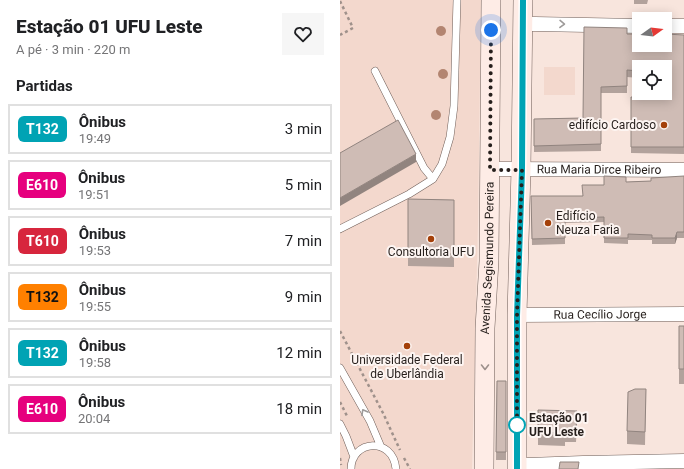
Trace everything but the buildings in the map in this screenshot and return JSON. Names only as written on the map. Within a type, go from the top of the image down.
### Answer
[{"type":"main road","name":"Avenida Segismundo Pereira","points":[[484,469],[485,328],[489,261],[491,0]]},
{"type":"main road","points":[[517,467],[517,316],[522,170],[523,0]]},
{"type":"street","points":[[523,24],[632,26]]},
{"type":"street","points":[[672,26],[684,26]]},
{"type":"street","name":"Rua Maria Dirce Ribeiro","points":[[490,170],[684,170]]},
{"type":"street","name":"Rua Cecílio Jorge","points":[[517,316],[684,314]]},
{"type":"street","points":[[517,467],[528,465],[583,463],[684,461]]},
{"type":"lane","points":[[340,229],[409,194],[433,178],[442,164],[448,148],[454,106],[458,0]]},
{"type":"lane","points":[[375,71],[424,168],[433,178]]},
{"type":"lane","points":[[340,368],[370,421],[382,447]]},
{"type":"lane","points":[[340,424],[354,457]]},
{"type":"lane","points":[[351,469],[351,464],[354,457],[359,451],[366,447],[373,446],[382,447],[387,450],[392,456],[396,469]]},
{"type":"path","points":[[340,1],[353,28],[340,35]]},
{"type":"path","points":[[340,331],[383,413],[410,469]]},
{"type":"shaded area","name":"Universidade Federal de Uberlândia","points":[[340,0],[481,0],[478,224],[472,469],[340,469]]},
{"type":"shaded area","points":[[544,67],[575,67],[575,95],[544,95]]},
{"type":"bus line","name":"T132","points":[[517,469],[517,316],[522,170],[523,0]]},
{"type":"place","name":"edifício Cardoso","points":[[664,125]]},
{"type":"place","name":"Edifício Neuza Faria","points":[[548,223]]},
{"type":"place","name":"Consultoria UFU","points":[[431,239]]},
{"type":"place","name":"Universidade Federal de Uberlândia","points":[[407,346]]},
{"type":"place","name":"Estação 01 UFU Leste","points":[[517,425]]},
{"type":"route","points":[[491,30],[490,170],[522,170],[517,316],[517,425]]}]
